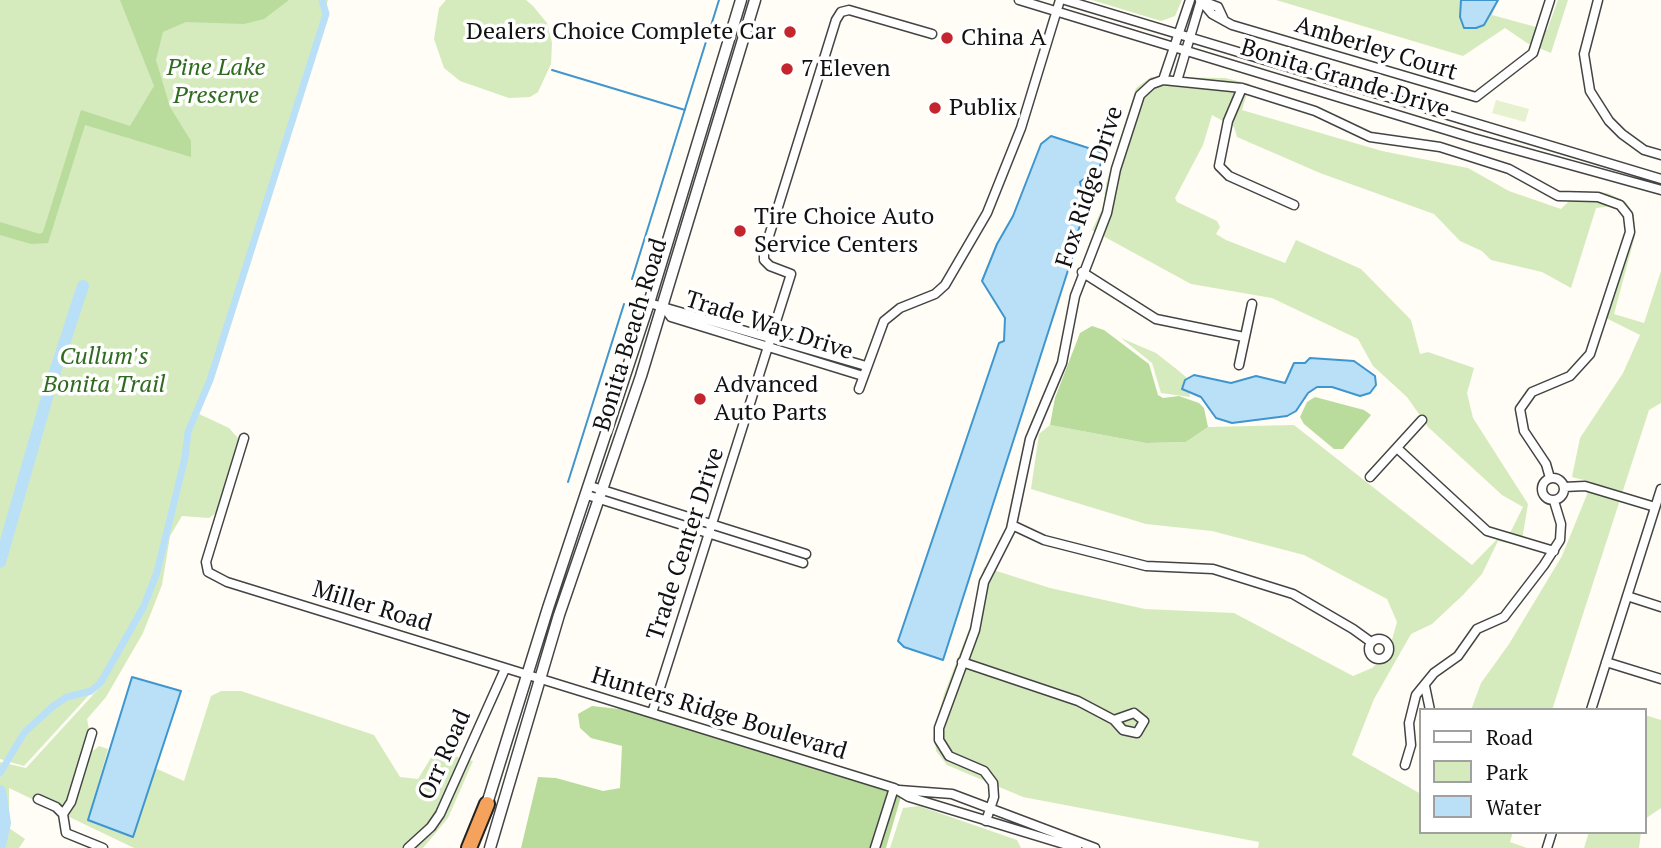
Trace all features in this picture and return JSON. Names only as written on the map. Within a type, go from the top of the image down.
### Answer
[{"type":"highway","points":[[471,848],[487,804]]},
{"type":"street","name":"Bonita Beach Road","points":[[487,804],[649,303],[741,0]]},
{"type":"street","name":"Bonita Beach Road","points":[[490,848],[540,679],[664,309],[755,0]]},
{"type":"street","name":"Bonita Grande Drive","points":[[1019,0],[1524,153],[1661,190]]},
{"type":"street","name":"Trade Way Drive","points":[[859,388],[884,321],[900,307],[935,294],[945,285],[987,214],[1021,128],[1056,11],[1062,0]]},
{"type":"street","name":"Bonita Grande Drive","points":[[1062,0],[1661,179]]},
{"type":"street","points":[[1190,0],[1163,80],[1242,88],[1315,111],[1370,137],[1440,147],[1518,173],[1551,194],[1606,199],[1625,210],[1631,225],[1629,239],[1590,354],[1570,376],[1532,392],[1520,409],[1524,431],[1546,464],[1550,478]]},
{"type":"street","points":[[1177,81],[1201,0]]},
{"type":"street","name":"Amberley Court","points":[[1201,0],[1218,6],[1224,20],[1273,38],[1476,97],[1533,53],[1550,0]]},
{"type":"street","points":[[1598,0],[1584,54],[1590,91],[1609,121],[1622,134],[1644,150],[1661,155]]},
{"type":"street","name":"Trade Center Drive","points":[[652,713],[791,274],[770,266],[764,260],[764,252],[838,15],[849,10],[932,34]]},
{"type":"street","name":"Fox Ridge Drive","points":[[986,821],[995,791],[990,777],[949,755],[939,740],[939,728],[978,621],[985,582],[1012,525],[1030,439],[1062,363],[1071,312],[1082,272],[1107,213],[1116,169],[1140,95],[1152,84],[1163,80]]},
{"type":"street","points":[[1242,88],[1228,121],[1219,166],[1229,176],[1294,205]]},
{"type":"street","points":[[1524,153],[1528,140]]},
{"type":"street","points":[[1082,272],[1156,319],[1244,337]]},
{"type":"street","name":"Trade Way Drive","points":[[649,303],[664,309],[671,317],[863,376]]},
{"type":"street","points":[[1239,365],[1252,304]]},
{"type":"street","name":"Trade Way Drive","points":[[664,309],[674,308],[866,366]]},
{"type":"street","points":[[1370,477],[1422,420]]},
{"type":"street","name":"Miller Road","points":[[244,438],[209,554],[208,572],[236,585],[527,675]]},
{"type":"street","points":[[1397,448],[1488,531],[1554,551]]},
{"type":"street","points":[[1550,478],[1561,481],[1564,487],[1561,497],[1554,501],[1547,499],[1542,493],[1544,482],[1550,478]]},
{"type":"street","points":[[1564,487],[1585,486],[1655,507]]},
{"type":"street","points":[[1592,708],[1661,489]]},
{"type":"street","points":[[589,491],[708,533],[805,559],[711,524],[601,495]]},
{"type":"street","points":[[1405,765],[1411,745],[1409,731],[1412,702],[1434,673],[1458,656],[1477,629],[1504,617],[1554,551],[1562,532],[1554,501]]},
{"type":"street","points":[[1012,525],[1044,540],[1146,566],[1213,569],[1281,590],[1353,629],[1371,642]]},
{"type":"street","points":[[1627,596],[1661,607]]},
{"type":"street","points":[[962,662],[1078,701],[1114,720]]},
{"type":"street","points":[[1606,662],[1661,679]]},
{"type":"street","name":"Orr Road","points":[[408,848],[431,827],[440,814],[505,669]]},
{"type":"street","name":"Hunters Ridge Boulevard","points":[[527,675],[897,789],[951,794],[1095,848]]},
{"type":"street","points":[[1425,686],[1430,708]]},
{"type":"street","points":[[63,814],[71,802],[92,733]]},
{"type":"street","points":[[1411,745],[1420,737]]},
{"type":"street","points":[[875,848],[897,789]]},
{"type":"street","name":"Hunters Ridge Boulevard","points":[[897,789],[909,797],[1077,848]]},
{"type":"street","points":[[38,799],[56,807],[63,814],[66,833],[103,848]]},
{"type":"green space","name":"Cullum's Bonita Trail","points":[[0,0],[328,0],[209,383],[188,432],[185,458],[157,571],[144,606],[101,682],[24,766],[0,759]]},
{"type":"green space","points":[[120,0],[289,0],[264,19],[244,24],[186,22],[163,32],[156,60],[170,107],[191,141],[191,157],[85,125],[48,243],[31,244],[0,235],[0,222],[40,234],[43,232],[81,110],[130,126],[154,86]]},
{"type":"green space","points":[[446,0],[526,0],[533,6],[547,23],[552,43],[551,64],[538,92],[530,97],[509,98],[460,81],[444,68],[434,39],[439,8]]},
{"type":"green space","points":[[1092,0],[1182,0],[1175,16],[1161,21]]},
{"type":"green space","points":[[1276,0],[1498,0],[1492,15],[1547,30],[1558,0],[1568,0],[1551,53],[1527,43],[1505,28],[1463,56]]},
{"type":"green space","points":[[1151,77],[1225,78],[1250,84],[1242,110],[1382,151],[1468,168],[1509,191],[1561,209],[1579,191],[1607,193],[1626,202],[1634,215],[1635,236],[1614,314],[1644,323],[1661,271],[1661,403],[1649,410],[1553,708],[1472,708],[1481,683],[1509,644],[1562,556],[1592,482],[1572,477],[1580,438],[1623,373],[1640,335],[1600,315],[1627,233],[1621,212],[1612,206],[1596,208],[1571,288],[1542,272],[1491,260],[1482,251],[1460,241],[1434,214],[1320,173],[1237,137],[1234,127],[1212,115],[1203,145],[1175,198],[1177,202],[1217,221],[1220,227],[1216,234],[1226,240],[1285,263],[1296,240],[1361,269],[1411,320],[1420,354],[1428,352],[1474,368],[1467,393],[1473,418],[1528,504],[1521,546],[1498,541],[1482,574],[1463,595],[1432,624],[1411,634],[1374,699],[1352,755],[1420,793],[1420,834],[1512,834],[1510,842],[1527,848],[1258,848],[1259,842],[1023,797],[947,765],[936,751],[934,731],[944,694],[973,619],[984,567],[1050,588],[1145,609],[1234,613],[1353,676],[1372,668],[1385,656],[1391,643],[1397,622],[1387,599],[1304,555],[1212,531],[1146,524],[1031,489],[1039,434],[1050,425],[1146,443],[1186,442],[1208,427],[1294,425],[1472,565],[1504,532],[1510,533],[1523,507],[1502,495],[1428,427],[1407,397],[1373,366],[1358,339],[1272,298],[1191,284],[1092,230],[1104,205],[1105,187],[1136,88]]},
{"type":"green space","points":[[1496,100],[1529,109],[1525,122],[1492,113]]},
{"type":"green space","points":[[1092,326],[1104,330],[1149,364],[1158,395],[1163,398],[1179,396],[1199,403],[1204,408],[1208,427],[1186,442],[1146,443],[1050,425],[1055,398],[1080,333]]},
{"type":"green space","points":[[1121,338],[1156,353],[1179,371],[1187,378],[1190,397],[1161,393],[1152,363]]},
{"type":"green space","points":[[1315,397],[1364,410],[1371,415],[1343,449],[1334,449],[1304,424],[1300,417],[1307,402]]},
{"type":"green space","points":[[199,414],[229,428],[238,438],[240,459],[226,506],[209,518],[182,516],[170,536],[162,585],[143,633],[106,697],[87,719],[93,751],[99,746],[108,749],[88,819],[133,836],[155,768],[184,781],[211,696],[221,691],[241,691],[374,735],[400,777],[418,779],[435,751],[473,761],[448,818],[423,848],[134,848],[9,788],[9,828],[25,839],[19,848],[0,848],[0,762],[26,768],[103,684],[147,607],[160,572],[188,459],[191,433]]},
{"type":"green space","points":[[592,706],[638,711],[806,766],[902,793],[886,848],[521,848],[538,777],[556,778],[603,791],[620,788],[622,746],[591,738],[580,728],[578,714]]},
{"type":"green space","points":[[1647,716],[1661,720],[1661,808],[1647,818]]},
{"type":"green space","points":[[919,806],[1017,840],[1021,848],[890,848],[903,808]]},
{"type":"green space","points":[[1588,834],[1641,834],[1639,848],[1584,848]]},
{"type":"water","points":[[1461,0],[1498,0],[1484,25],[1464,28],[1460,17]]},
{"type":"water","points":[[1051,136],[1104,153],[1095,182],[1084,179],[1080,182],[1087,207],[1077,234],[1079,236],[943,660],[904,647],[898,641],[999,343],[1004,341],[1005,318],[982,281],[997,244],[1013,216],[1041,144]]},
{"type":"water","points":[[1310,358],[1354,361],[1375,376],[1376,385],[1370,393],[1360,396],[1332,387],[1317,387],[1308,393],[1296,411],[1287,416],[1232,423],[1216,418],[1201,397],[1182,389],[1185,380],[1194,375],[1231,383],[1256,376],[1285,383],[1294,363],[1305,363]]},
{"type":"water","points":[[132,677],[181,691],[133,837],[88,820]]},
{"type":"waterway","points":[[0,773],[24,733],[52,707],[67,697],[91,691],[101,682],[144,606],[157,572],[185,458],[188,432],[210,380],[326,14],[322,0]]},
{"type":"waterway","points":[[632,279],[719,0]]},
{"type":"waterway","points":[[552,70],[685,110]]},
{"type":"waterway","points":[[0,562],[50,387],[83,286]]},
{"type":"waterway","points":[[568,482],[624,304]]},
{"type":"waterway","points":[[0,791],[5,823],[0,845]]},
{"type":"place","name":"Dealers Choice Complete Car","points":[[790,32]]},
{"type":"place","name":"China A","points":[[947,38]]},
{"type":"place","name":"7 Eleven","points":[[787,69]]},
{"type":"place","name":"Publix","points":[[935,108]]},
{"type":"place","name":"Tire Choice Auto Service Centers","points":[[740,231]]},
{"type":"place","name":"Advanced Auto Parts","points":[[700,399]]},
{"type":"park label","name":"Pine Lake Preserve","points":[[216,82]]}]
